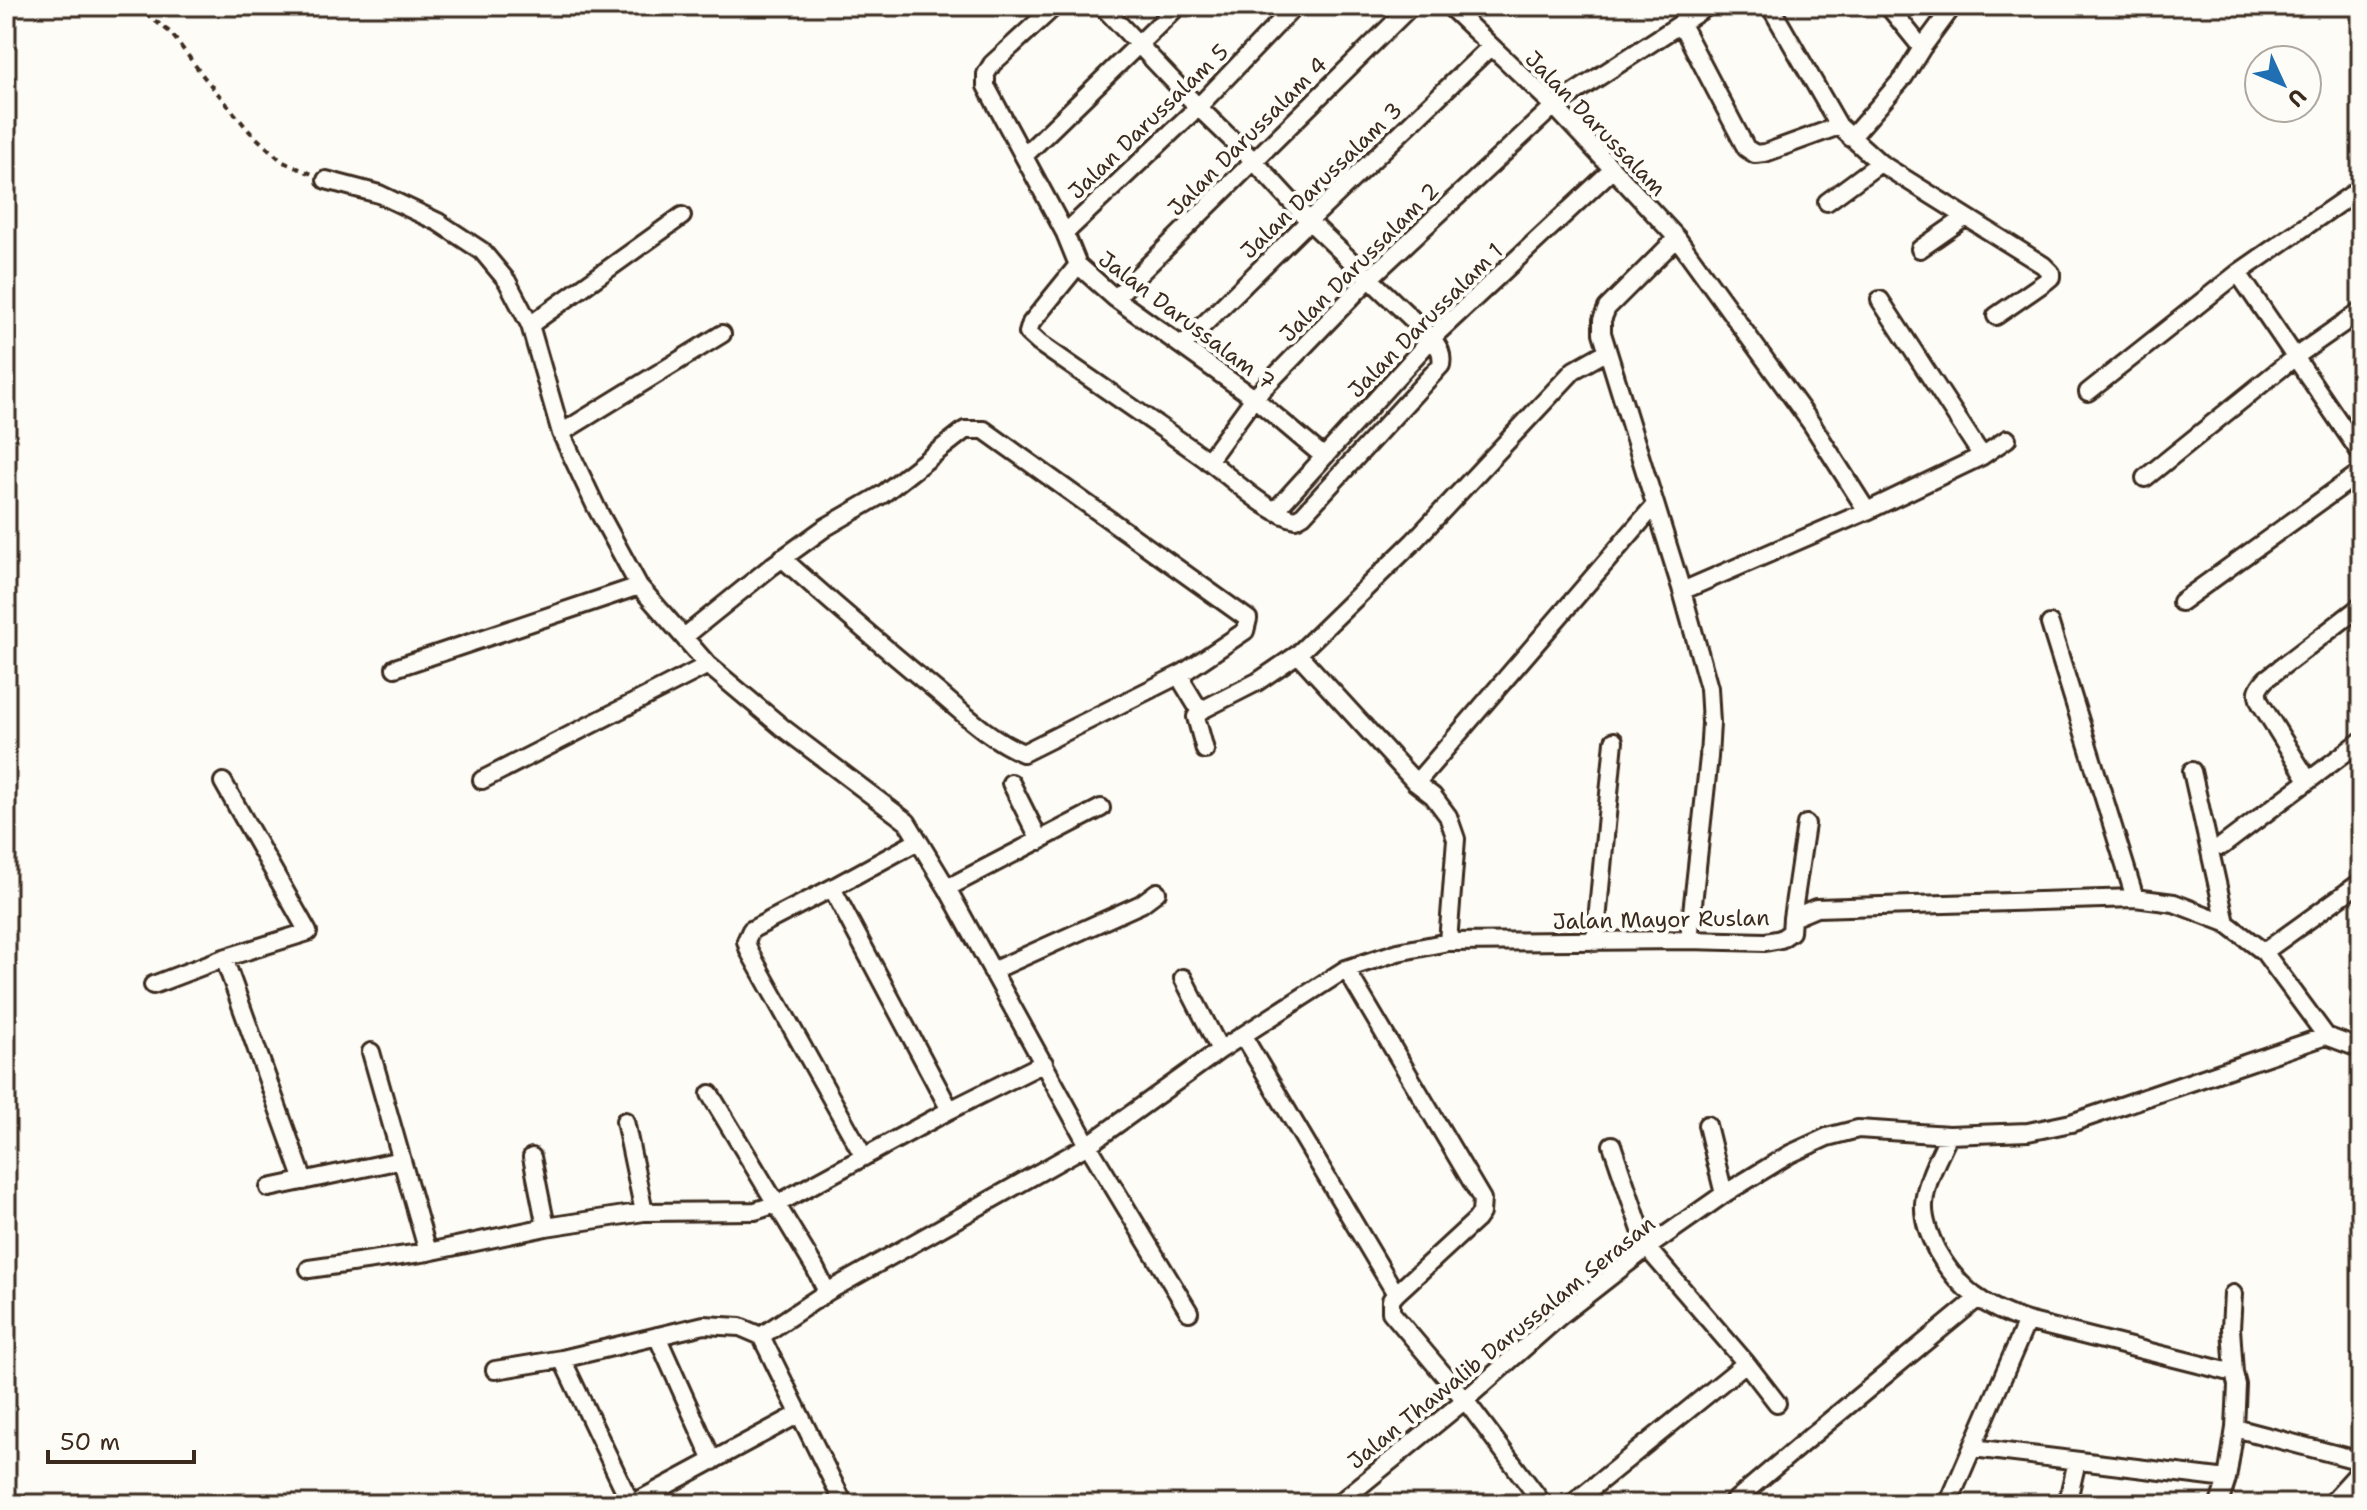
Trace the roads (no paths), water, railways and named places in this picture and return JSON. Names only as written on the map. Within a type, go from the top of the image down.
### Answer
[{"type":"street","name":"Jalan Darussalam 7","points":[[1055,6],[992,64],[986,74],[986,86],[1025,155],[1078,265],[1115,298],[1254,398],[1323,456]]},
{"type":"street","points":[[1078,265],[1031,323],[1028,333],[1275,511],[1296,519],[1437,372],[1442,357],[1432,338],[1309,221],[1102,6]]},
{"type":"street","points":[[1025,155],[1178,6]]},
{"type":"street","name":"Jalan Darussalam 5","points":[[1065,233],[1198,107],[1295,6]]},
{"type":"street","name":"Jalan Darussalam 4","points":[[1115,298],[1411,6]]},
{"type":"street","name":"Jalan Darussalam","points":[[1449,6],[1554,106],[1677,238],[1811,423],[1867,511]]},
{"type":"street","name":"Jalan Darussalam 2","points":[[1208,461],[1254,398],[1371,277],[1554,106],[1708,6]]},
{"type":"street","points":[[1770,6],[1845,132],[1880,163],[2043,265],[2051,273],[2045,282],[1996,316]]},
{"type":"street","points":[[1888,6],[1922,48]]},
{"type":"street","points":[[1681,24],[1746,148],[1755,154],[1845,132],[1904,77],[1953,6]]},
{"type":"street","name":"Jalan Darussalam 3","points":[[1183,345],[1490,47]]},
{"type":"street","points":[[1827,202],[1880,163]]},
{"type":"street","name":"Jalan Darussalam 1","points":[[1275,511],[1432,338],[1613,169]]},
{"type":"street","points":[[326,180],[379,194],[438,222],[482,251],[507,281],[530,325],[561,433],[596,507],[639,586],[708,665],[783,728],[907,822],[947,888],[1088,1145],[1189,1312]]},
{"type":"street","points":[[2088,392],[2238,273],[2361,188]]},
{"type":"street","points":[[530,325],[682,216]]},
{"type":"street","points":[[1920,249],[1966,217]]},
{"type":"street","points":[[1677,238],[1607,308],[1602,320],[1606,352],[1682,591],[1709,688],[1709,757],[1689,940]]},
{"type":"street","points":[[2238,273],[2361,454]]},
{"type":"street","points":[[1880,300],[1982,456]]},
{"type":"street","points":[[2145,478],[2295,357],[2361,311]]},
{"type":"street","points":[[561,433],[722,334]]},
{"type":"street","points":[[1205,750],[1196,717],[1200,711],[1257,682],[1298,654],[1413,542],[1574,370],[1606,352]]},
{"type":"street","points":[[684,637],[782,558],[826,527],[883,494],[965,430],[984,430],[1248,619],[1245,631],[1183,673],[1023,753],[1008,747],[978,725],[857,626],[782,558]]},
{"type":"street","points":[[1682,591],[1867,511],[1982,456],[2007,439]]},
{"type":"street","points":[[2181,602],[2361,472]]},
{"type":"street","points":[[1416,783],[1655,505]]},
{"type":"street","points":[[395,668],[639,586]]},
{"type":"street","points":[[2308,780],[2257,696],[2257,689],[2361,606]]},
{"type":"street","points":[[2050,624],[2135,898]]},
{"type":"street","points":[[1298,654],[1416,783],[1433,796],[1448,816],[1456,839],[1448,942]]},
{"type":"street","points":[[482,780],[708,665]]},
{"type":"street","points":[[1183,673],[1183,683],[1200,711]]},
{"type":"street","points":[[1595,942],[1614,741]]},
{"type":"street","points":[[2222,846],[2361,741]]},
{"type":"street","points":[[2192,771],[2226,923]]},
{"type":"street","points":[[153,985],[224,958],[308,932],[223,782]]},
{"type":"street","points":[[1011,783],[1040,841]]},
{"type":"street","points":[[947,888],[1101,808]]},
{"type":"street","points":[[1792,918],[1806,824]]},
{"type":"street","points":[[864,1157],[746,941],[751,930],[918,841]]},
{"type":"street","points":[[2264,952],[2361,882]]},
{"type":"street","points":[[832,888],[950,1110]]},
{"type":"street","points":[[992,971],[1141,904],[1157,892]]},
{"type":"street","name":"Jalan Mayor Ruslan","points":[[761,1336],[827,1292],[1088,1145],[1220,1050],[1346,969],[1398,952],[1448,942],[1765,942],[1781,939],[1791,932],[1792,918],[1816,908],[1832,906],[2135,898],[2174,903],[2226,923],[2264,952],[2326,1036]]},
{"type":"street","points":[[224,958],[304,1181]]},
{"type":"street","points":[[1346,969],[1482,1199],[1483,1206],[1476,1220],[1396,1294],[1391,1300],[1391,1312],[1465,1400],[1543,1504]]},
{"type":"street","points":[[1183,978],[1220,1050]]},
{"type":"street","points":[[1243,1036],[1396,1294]]},
{"type":"street","points":[[2326,1036],[2361,1049]]},
{"type":"street","name":"Jalan Thawalib Darussalam Serasan","points":[[1338,1504],[1465,1400],[1560,1316],[1647,1248],[1724,1194],[1790,1154],[1827,1137],[1858,1129],[1949,1135],[2028,1132],[2071,1123],[2326,1036]]},
{"type":"street","points":[[371,1052],[428,1252]]},
{"type":"street","points":[[309,1269],[428,1252],[546,1227],[644,1212],[755,1211],[777,1204],[1044,1063]]},
{"type":"street","points":[[710,1094],[827,1292]]},
{"type":"street","points":[[625,1121],[644,1212]]},
{"type":"street","points":[[1707,1125],[1724,1194]]},
{"type":"street","points":[[1949,1135],[1931,1173],[1924,1204],[1925,1219],[1944,1263],[1958,1283],[1977,1299],[2005,1314],[2027,1321],[2234,1373]]},
{"type":"street","points":[[1612,1145],[1647,1248],[1777,1403]]},
{"type":"street","points":[[532,1157],[546,1227]]},
{"type":"street","points":[[269,1188],[401,1160]]},
{"type":"street","points":[[2219,1504],[2227,1479],[2235,1428],[2237,1385],[2231,1328],[2233,1294]]},
{"type":"street","points":[[1731,1504],[1977,1299]]},
{"type":"street","points":[[1948,1504],[2027,1321]]},
{"type":"street","points":[[495,1370],[562,1359],[704,1325],[740,1327],[761,1336],[844,1504]]},
{"type":"street","points":[[657,1336],[713,1461]]},
{"type":"street","points":[[562,1359],[632,1504],[799,1414]]},
{"type":"street","points":[[1572,1504],[1746,1363]]},
{"type":"street","points":[[2235,1428],[2361,1461]]},
{"type":"street","points":[[1973,1448],[2227,1479]]},
{"type":"street","points":[[2067,1504],[2077,1461]]},
{"type":"street","points":[[2330,1504],[2361,1470]]}]
